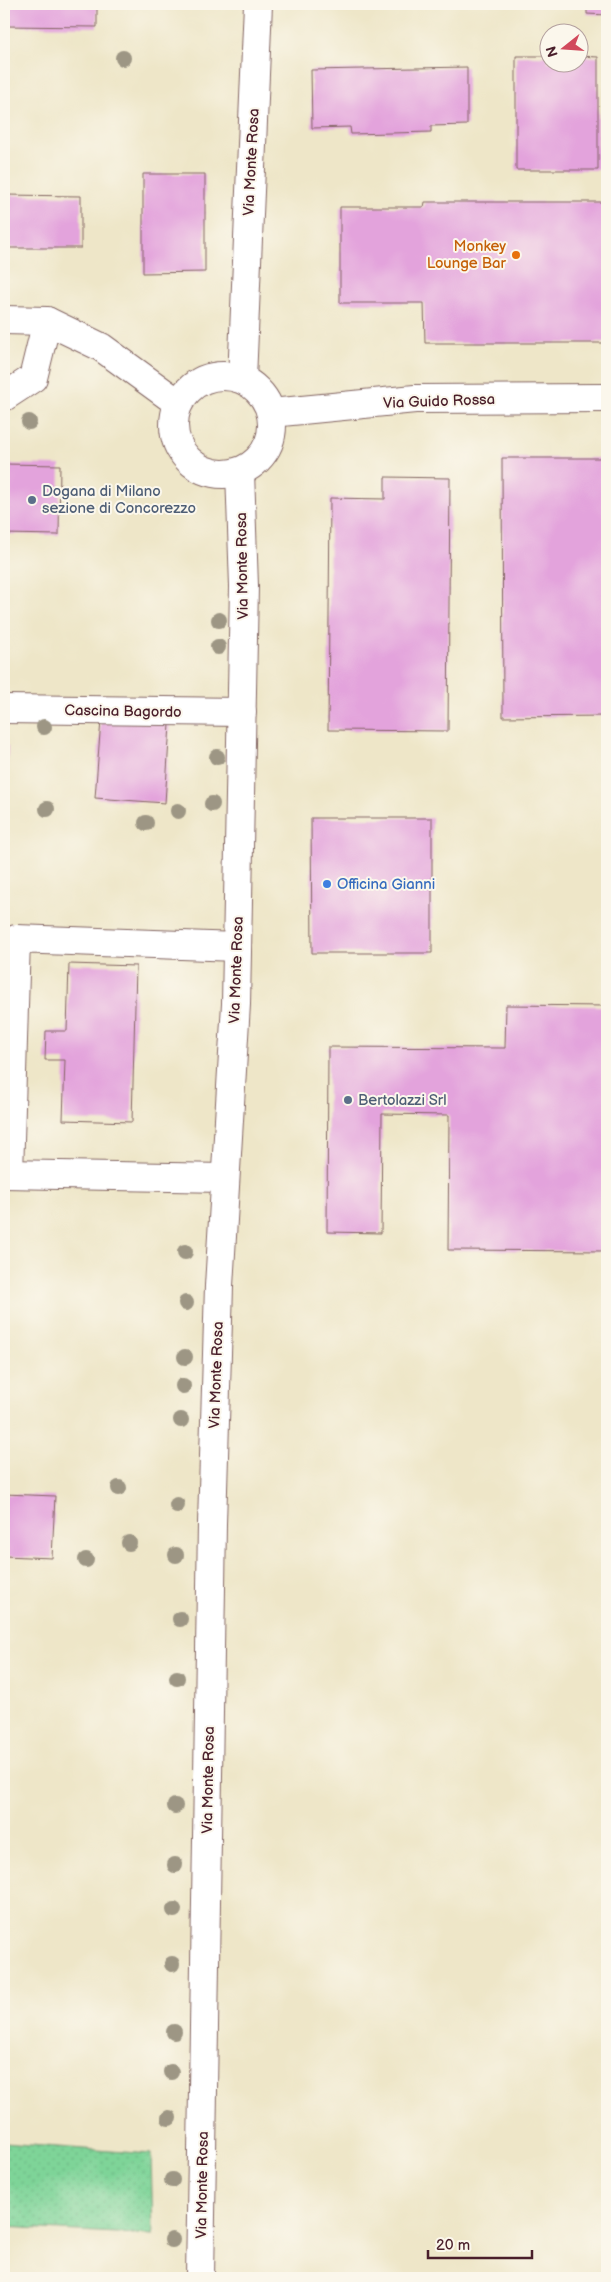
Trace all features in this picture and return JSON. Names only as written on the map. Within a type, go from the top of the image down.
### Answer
[{"type":"street","name":"Via Monte Rosa","points":[[242,380],[258,4]]},
{"type":"street","points":[[4,320],[48,321],[101,347],[178,403]]},
{"type":"street","points":[[4,397],[33,378],[48,321]]},
{"type":"street","points":[[226,376],[242,380],[260,393],[271,413],[272,430],[268,448],[256,463],[240,472],[220,475],[200,469],[184,456],[175,440],[173,422],[178,403],[192,386],[208,378],[226,376]]},
{"type":"street","name":"Via Guido Rossa","points":[[271,413],[415,399],[607,398]]},
{"type":"street","name":"Via Monte Rosa","points":[[200,2278],[211,1544],[219,1286],[237,947],[244,586],[240,472]]},
{"type":"street","name":"Cascina Bagordo","points":[[4,709],[242,712]]},
{"type":"street","points":[[225,1178],[6,1174],[16,939],[237,947]]},
{"type":"green space","points":[[4,2143],[151,2154],[153,2235],[4,2227]]},
{"type":"building","points":[[4,4],[97,4],[97,27],[4,26]]},
{"type":"building","points":[[587,4],[607,4],[607,15],[587,14]]},
{"type":"building","points":[[516,56],[538,56],[538,72],[588,72],[588,56],[598,57],[598,170],[516,170]]},
{"type":"building","points":[[467,67],[467,125],[431,126],[431,132],[351,134],[350,127],[312,128],[311,70]]},
{"type":"building","points":[[143,174],[205,174],[205,272],[143,273]]},
{"type":"building","points":[[4,195],[81,196],[81,248],[4,248]]},
{"type":"building","name":"Monkey Lounge Bar","points":[[425,202],[607,202],[607,343],[425,343],[424,303],[340,303],[340,207],[424,207]]},
{"type":"building","points":[[502,458],[607,458],[607,716],[503,717]]},
{"type":"building","name":"Dogana di Milano sezione di Concorezzo","points":[[4,464],[60,465],[59,535],[4,534]]},
{"type":"building","points":[[385,477],[450,478],[448,731],[328,730],[330,498],[385,499]]},
{"type":"building","points":[[101,720],[170,724],[165,803],[95,798]]},
{"type":"building","points":[[4,744],[8,745],[5,826],[4,826]]},
{"type":"building","points":[[311,818],[432,818],[432,953],[312,953]]},
{"type":"building","points":[[69,964],[136,966],[132,1122],[63,1120],[65,1060],[45,1060],[46,1031],[67,1031]]},
{"type":"building","points":[[506,1005],[607,1006],[607,1251],[448,1250],[449,1115],[382,1114],[381,1233],[327,1232],[328,1047],[505,1048]]},
{"type":"building","points":[[4,1494],[55,1496],[52,1558],[4,1556]]},
{"type":"place","name":"Monkey Lounge Bar","points":[[516,255]]},
{"type":"place","name":"Dogana di Milano sezione di Concorezzo","points":[[32,500]]},
{"type":"place","name":"Officina Gianni","points":[[327,884]]},
{"type":"place","name":"Bertolazzi Srl","points":[[348,1100]]}]
